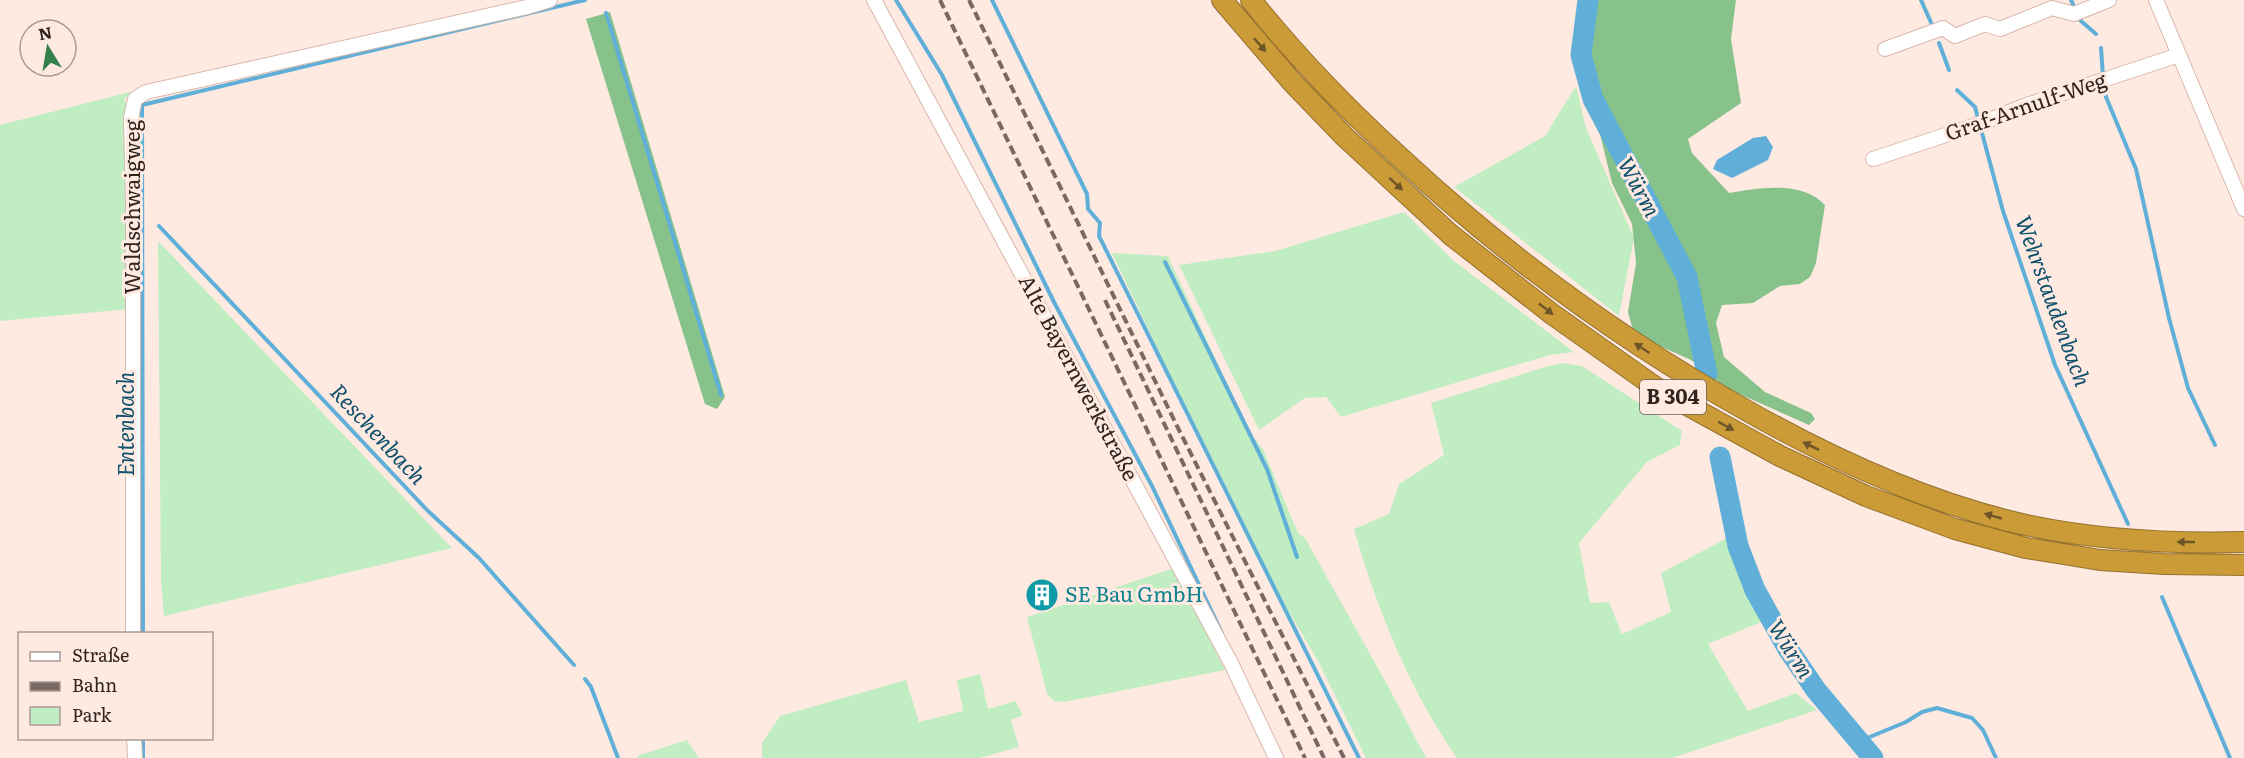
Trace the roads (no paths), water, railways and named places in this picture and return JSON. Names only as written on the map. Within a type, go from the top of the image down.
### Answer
[{"type":"highway","name":"B 304","points":[[1222,0],[1285,74],[1345,137],[1451,235],[1552,314],[1658,389],[1780,456],[1866,496],[1955,529],[2026,548],[2100,560],[2164,564],[2244,564]]},
{"type":"highway","name":"B 304","points":[[1251,0],[1309,67],[1360,120],[1439,194],[1486,233],[1537,274],[1641,348],[1683,375],[1771,425],[1875,475],[1928,496],[2005,520],[2065,532],[2132,540],[2186,543],[2244,542]]},
{"type":"street","name":"Waldschwaigweg","points":[[133,632],[131,118],[135,99],[146,92],[550,0]]},
{"type":"street","name":"Alte Bayernwerkstraße","points":[[874,0],[1231,663],[1276,758]]},
{"type":"street","points":[[1885,49],[1943,28],[1955,36],[1985,24],[2000,29],[2052,8],[2078,13],[2109,0]]},
{"type":"street","points":[[2156,0],[2244,209]]},
{"type":"street","name":"Graf-Arnulf-Weg","points":[[1873,159],[2179,55]]},
{"type":"street","points":[[134,740],[135,758]]},
{"type":"water","points":[[1766,136],[1773,147],[1768,160],[1732,178],[1713,169],[1717,160],[1753,138]]},
{"type":"waterway","name":"Reschenbach","points":[[143,632],[142,105],[585,0]]},
{"type":"waterway","points":[[896,0],[942,75],[1055,304],[1152,486],[1222,633]]},
{"type":"waterway","points":[[992,0],[1087,194],[1088,209],[1100,223],[1099,236],[1359,758]]},
{"type":"waterway","name":"Würm","points":[[1588,0],[1581,55],[1593,99],[1687,277],[1707,374]]},
{"type":"waterway","points":[[1921,0],[1933,27]]},
{"type":"waterway","points":[[2071,0],[2075,9]]},
{"type":"waterway","points":[[606,13],[721,395]]},
{"type":"waterway","points":[[2078,16],[2096,34]]},
{"type":"waterway","name":"Wehrstaudenbach","points":[[1939,43],[1949,70]]},
{"type":"waterway","points":[[2101,48],[2103,76]]},
{"type":"waterway","points":[[2104,83],[2106,97],[2136,169],[2169,318],[2188,388],[2215,445]]},
{"type":"waterway","name":"Wehrstaudenbach","points":[[1957,90],[1975,107],[2003,211],[2055,365],[2128,524]]},
{"type":"waterway","name":"Reschenbach","points":[[159,226],[428,511],[479,558],[574,665]]},
{"type":"waterway","points":[[1165,262],[1267,469],[1297,557]]},
{"type":"waterway","name":"Würm","points":[[1720,457],[1738,546],[1755,590],[1788,649],[1816,690],[1873,758]]},
{"type":"waterway","name":"Wehrstaudenbach","points":[[2162,597],[2230,758]]},
{"type":"waterway","name":"Reschenbach","points":[[585,679],[591,687],[618,758]]},
{"type":"waterway","points":[[1860,741],[1906,722],[1922,712],[1937,708],[1972,718],[1983,730],[1996,758]]},
{"type":"waterway","name":"Entenbach","points":[[143,740],[143,758]]},
{"type":"railway","points":[[940,0],[1305,758]]},
{"type":"railway","points":[[969,0],[1179,430],[1344,758]]},
{"type":"railway","points":[[1105,300],[1324,758]]},
{"type":"place","name":"SE Bau GmbH","points":[[1042,595]]}]
